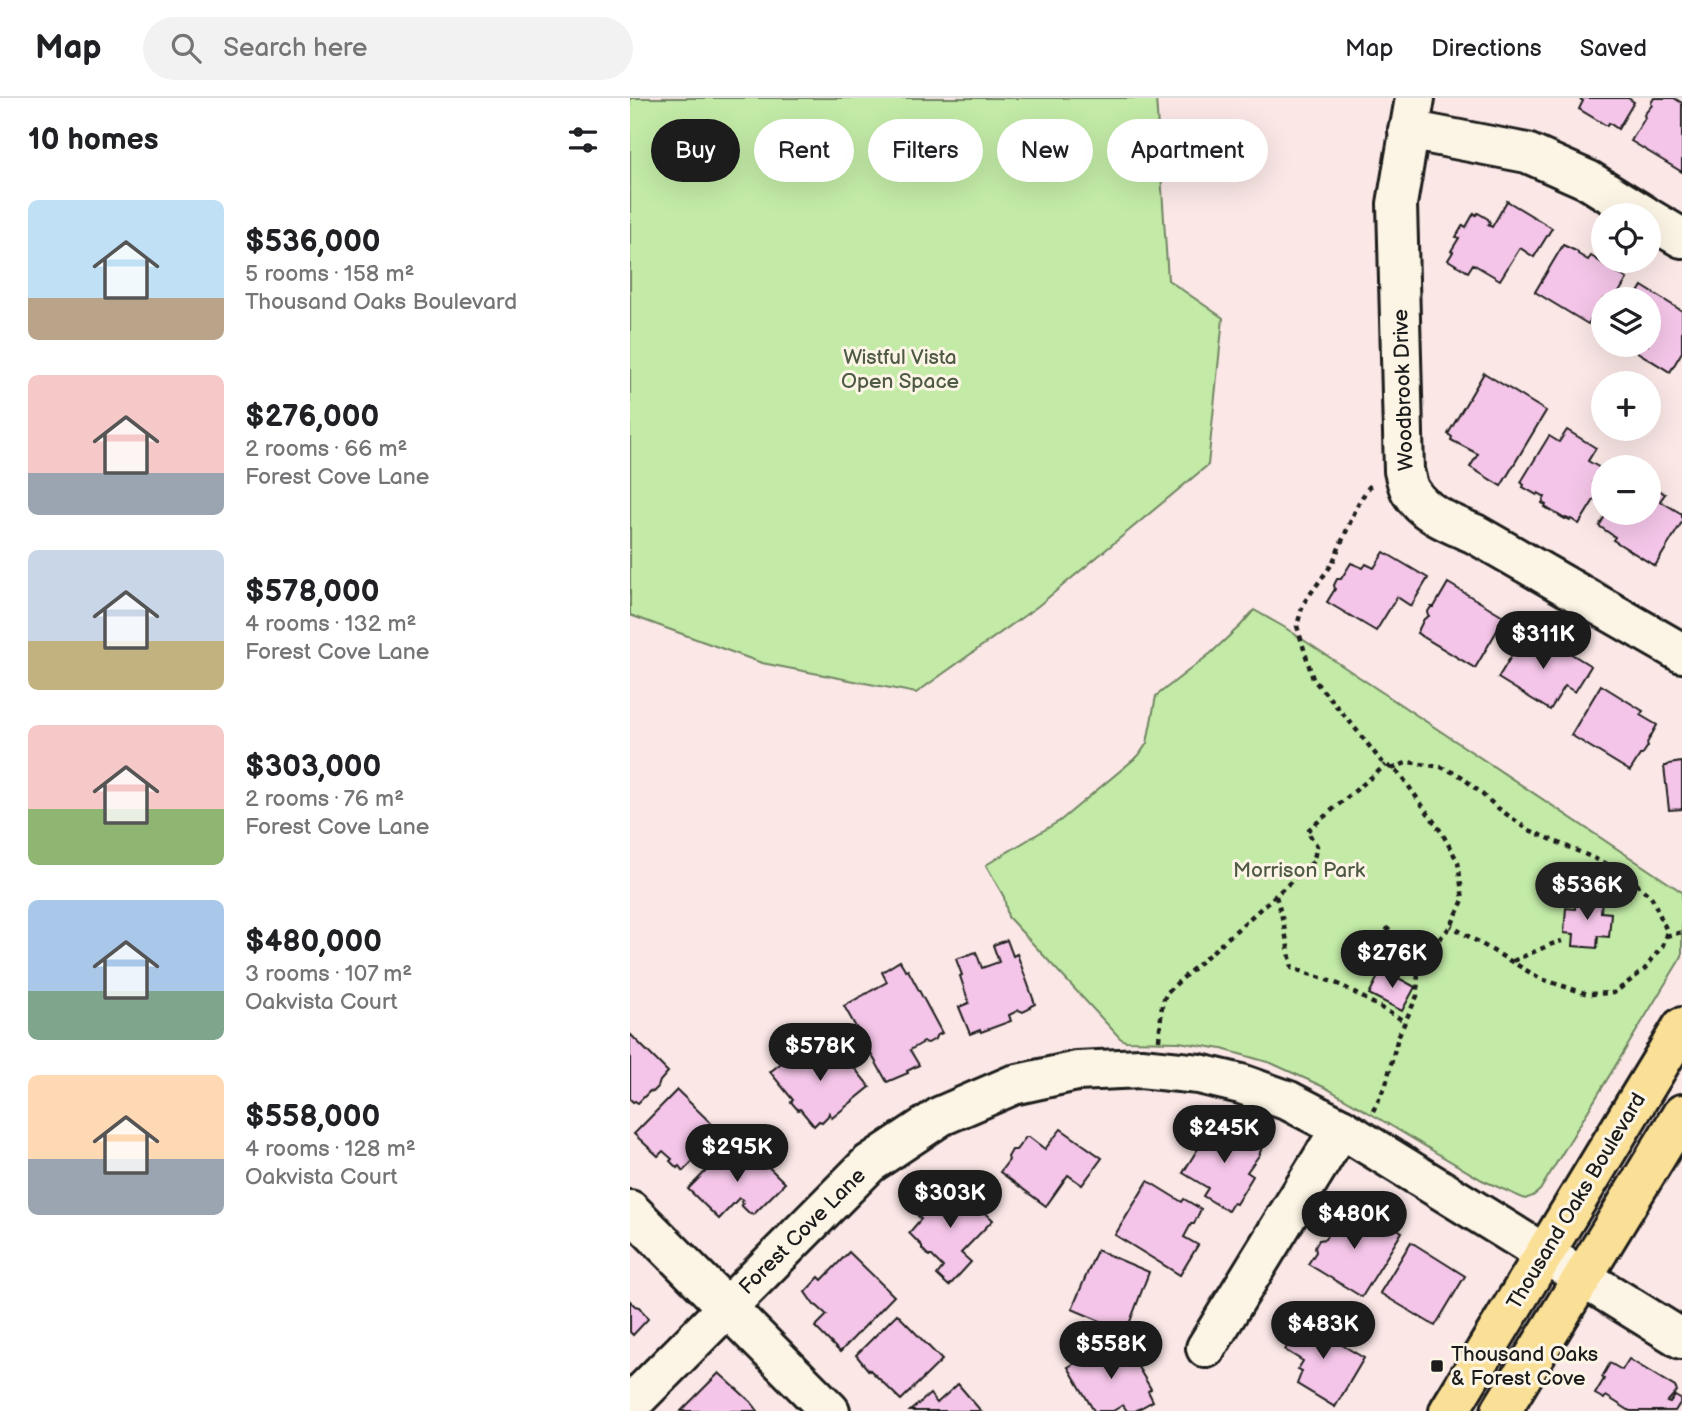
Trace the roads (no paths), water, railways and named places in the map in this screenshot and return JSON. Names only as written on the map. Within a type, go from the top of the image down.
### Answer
[{"type":"main road","name":"Thousand Oaks Boulevard","points":[[1448,1411],[1682,1027]]},
{"type":"main road","name":"Thousand Oaks Boulevard","points":[[1502,1411],[1682,1114]]},
{"type":"street","points":[[1412,114],[1527,153],[1588,180],[1625,203]]},
{"type":"street","name":"Woodbrook Drive","points":[[1412,114],[1397,204],[1404,471],[1410,491],[1421,504],[1446,522],[1475,534],[1682,653]]},
{"type":"street","points":[[1661,225],[1682,238]]},
{"type":"street","name":"Forest Cove Lane","points":[[630,1405],[869,1164],[941,1116],[1013,1085],[1077,1071],[1142,1068],[1199,1074],[1241,1084],[1356,1123],[1544,1255],[1682,1339]]},
{"type":"street","points":[[1206,1348],[1356,1123]]},
{"type":"street","points":[[630,1210],[830,1411]]},
{"type":"place","name":"Thousand Oaks & Forest Cove","points":[[1437,1366]]},
{"type":"park label","name":"Wistful Vista Open Space","points":[[900,369]]},
{"type":"park label","name":"Morrison Park","points":[[1299,870]]}]
